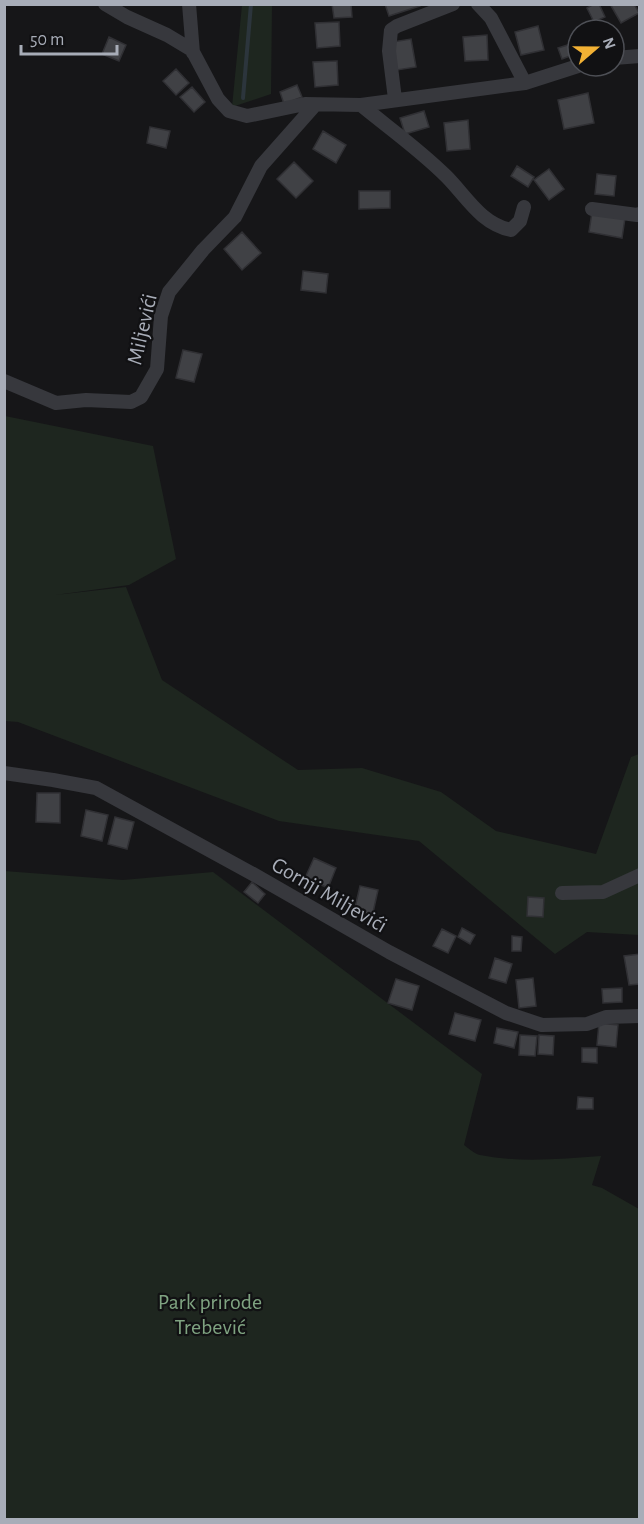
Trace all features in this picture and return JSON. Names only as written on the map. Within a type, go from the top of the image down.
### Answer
[{"type":"street","points":[[105,4],[192,50],[218,99],[234,114],[248,116],[291,106],[361,105],[525,82],[566,70]]},
{"type":"street","points":[[189,4],[193,53]]},
{"type":"street","points":[[395,99],[388,51],[391,30],[453,4]]},
{"type":"street","points":[[478,4],[491,18],[525,82]]},
{"type":"street","name":"Miljevići","points":[[4,381],[56,402],[86,400],[131,402],[141,397],[157,369],[161,316],[169,292],[203,250],[235,217],[261,166],[315,105]]},
{"type":"street","points":[[361,105],[445,175],[488,221],[511,230],[520,221],[524,207]]},
{"type":"street","points":[[591,208],[637,215],[639,213]]},
{"type":"street","name":"Gornji Miljevići","points":[[4,773],[96,788],[389,952],[506,1012],[542,1025],[587,1024],[606,1017],[639,1016]]},
{"type":"street","points":[[562,893],[603,892],[639,875]]},
{"type":"green space","points":[[242,5],[272,5],[271,94],[232,107]]},
{"type":"green space","points":[[5,416],[153,446],[176,559],[129,585],[55,595],[126,587],[162,680],[298,770],[362,768],[441,792],[496,831],[596,854],[631,757],[639,754],[639,935],[587,932],[555,954],[419,841],[279,821],[18,722],[5,721]]},
{"type":"green space","name":"Park prirode Trebević","points":[[4,871],[123,880],[213,872],[482,1074],[464,1145],[480,1155],[510,1159],[540,1160],[601,1156],[592,1185],[602,1188],[639,1209],[639,1519],[5,1519]]},
{"type":"building","points":[[332,4],[351,4],[352,17],[334,18]]},
{"type":"building","points":[[385,4],[420,4],[420,6],[389,16]]},
{"type":"building","points":[[599,4],[605,17],[592,18],[587,8]]},
{"type":"building","points":[[610,4],[634,4],[639,13],[626,20],[626,18],[618,18]]},
{"type":"building","points":[[339,22],[340,46],[317,48],[315,23]]},
{"type":"building","points":[[538,26],[544,50],[521,55],[515,32]]},
{"type":"building","points":[[487,35],[488,60],[465,61],[463,37]]},
{"type":"building","points":[[109,37],[126,45],[119,61],[102,54]]},
{"type":"building","points":[[411,39],[416,67],[397,70],[392,42]]},
{"type":"building","points":[[566,45],[566,58],[562,59],[558,48]]},
{"type":"building","points":[[337,61],[338,85],[315,87],[313,62]]},
{"type":"building","points":[[176,69],[189,83],[176,95],[163,81]]},
{"type":"building","points":[[297,85],[302,97],[284,104],[280,92]]},
{"type":"building","points":[[192,87],[205,102],[194,112],[180,97]]},
{"type":"building","points":[[588,93],[594,123],[564,129],[558,100]]},
{"type":"building","points":[[424,111],[429,127],[405,134],[400,118]]},
{"type":"building","points":[[468,120],[470,149],[447,151],[444,123]]},
{"type":"building","points":[[150,127],[170,131],[166,148],[147,143]]},
{"type":"building","points":[[323,131],[346,145],[336,163],[313,149]]},
{"type":"building","points":[[294,162],[313,181],[296,198],[277,179]]},
{"type":"building","points":[[517,166],[534,177],[528,187],[511,176]]},
{"type":"building","points":[[549,169],[564,189],[549,200],[534,180]]},
{"type":"building","points":[[597,174],[616,176],[614,196],[595,194]]},
{"type":"building","points":[[359,191],[390,191],[390,208],[359,209]]},
{"type":"building","points":[[592,212],[625,218],[622,238],[589,232]]},
{"type":"building","points":[[242,232],[261,253],[242,270],[224,249]]},
{"type":"building","points":[[303,271],[328,274],[326,293],[301,290]]},
{"type":"building","points":[[183,350],[202,354],[194,382],[176,378]]},
{"type":"building","points":[[37,793],[60,793],[60,823],[36,822]]},
{"type":"building","points":[[86,810],[108,815],[102,841],[81,836]]},
{"type":"building","points":[[115,817],[134,822],[127,849],[108,844]]},
{"type":"building","points":[[314,858],[336,868],[328,888],[305,878]]},
{"type":"building","points":[[252,882],[265,894],[258,903],[244,892]]},
{"type":"building","points":[[360,886],[378,890],[372,917],[354,912]]},
{"type":"building","points":[[528,897],[544,898],[543,917],[527,916]]},
{"type":"building","points":[[462,928],[475,935],[470,944],[458,937]]},
{"type":"building","points":[[442,929],[456,936],[448,953],[433,946]]},
{"type":"building","points":[[512,936],[522,937],[521,951],[512,951]]},
{"type":"building","points":[[640,954],[640,984],[629,985],[624,956]]},
{"type":"building","points":[[495,958],[512,964],[506,983],[489,978]]},
{"type":"building","points":[[533,978],[536,1006],[519,1008],[516,980]]},
{"type":"building","points":[[396,979],[419,986],[412,1010],[388,1003]]},
{"type":"building","points":[[622,988],[622,1002],[603,1003],[602,989]]},
{"type":"building","points":[[455,1013],[481,1020],[475,1041],[449,1034]]},
{"type":"building","points":[[599,1023],[618,1025],[616,1047],[597,1045]]},
{"type":"building","points":[[497,1028],[518,1032],[514,1048],[494,1043]]},
{"type":"building","points":[[520,1035],[537,1036],[535,1056],[519,1055]]},
{"type":"building","points":[[539,1035],[554,1036],[553,1055],[538,1054]]},
{"type":"building","points":[[582,1048],[597,1048],[597,1063],[582,1062]]},
{"type":"building","points":[[578,1097],[593,1098],[593,1109],[577,1109]]},
{"type":"waterway","points":[[243,98],[251,4]]}]
